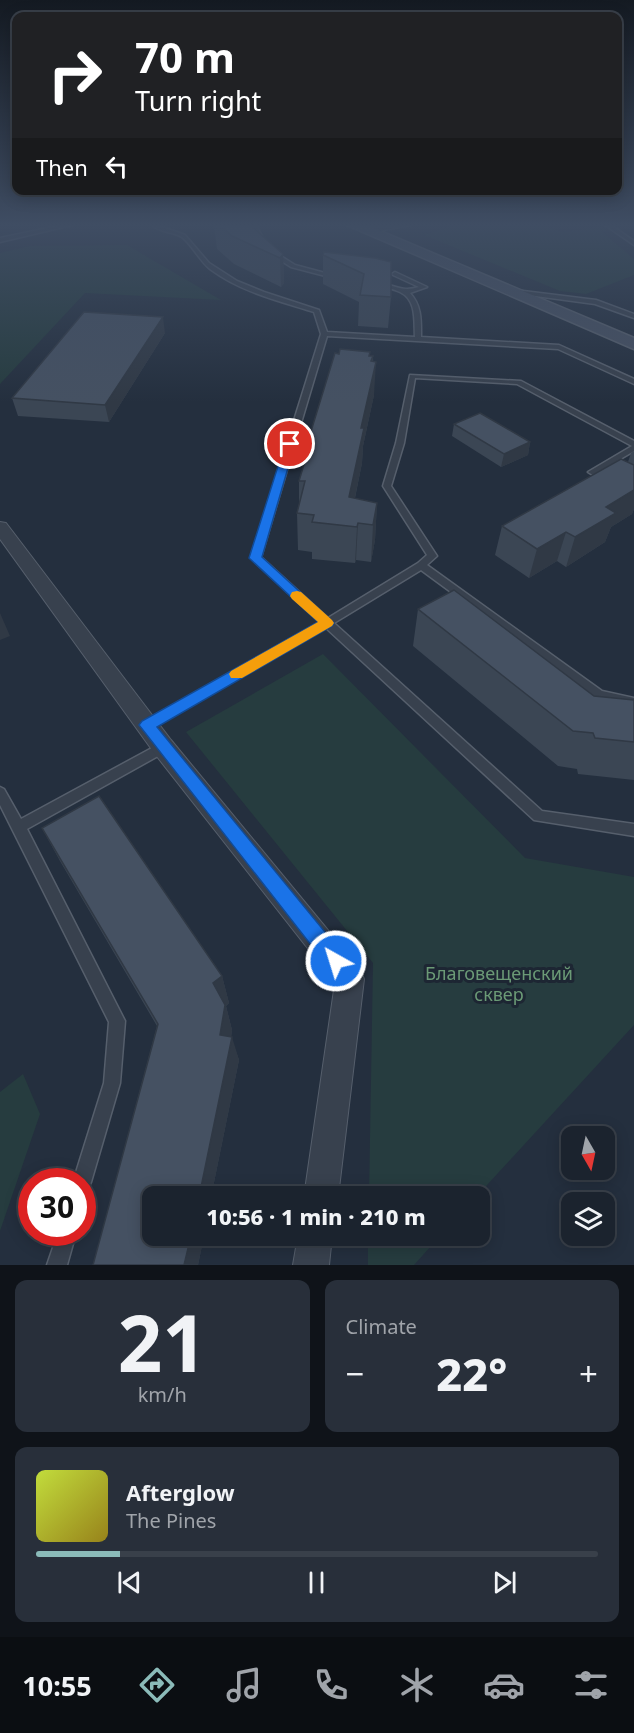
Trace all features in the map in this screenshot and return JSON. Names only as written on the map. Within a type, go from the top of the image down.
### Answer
[{"type":"main road","points":[[493,284],[634,344]]},
{"type":"street","points":[[0,527],[163,747],[350,979],[322,1186]]},
{"type":"street","points":[[311,1265],[314,1246]]},
{"type":"lane","points":[[241,284],[317,311],[324,334],[255,558],[539,816],[634,830]]},
{"type":"lane","points":[[377,284],[405,293],[417,304],[418,339]]},
{"type":"lane","points":[[405,293],[424,287],[417,284]]},
{"type":"lane","points":[[512,292],[596,302],[634,316]]},
{"type":"lane","points":[[324,334],[559,347],[634,382]]},
{"type":"lane","points":[[147,725],[327,623],[432,556],[387,486],[400,443],[412,376],[519,382],[634,446],[592,472],[613,483]]},
{"type":"lane","points":[[421,565],[599,695],[634,702]]},
{"type":"lane","points":[[19,828],[163,747]]},
{"type":"lane","points":[[0,793],[117,1021],[112,1083],[86,1168]]},
{"type":"lane","points":[[57,1265],[63,1246]]},
{"type":"green space","points":[[0,284],[194,284],[221,300],[85,293],[0,384]]},
{"type":"green space","points":[[543,284],[611,284],[586,294],[560,291]]},
{"type":"green space","name":"Благовещенский сквер","points":[[323,654],[525,858],[634,877],[634,1025],[486,1186],[369,1186],[373,963],[186,732]]},
{"type":"green space","points":[[23,1074],[40,1114],[22,1168],[18,1168],[18,1178],[0,1231],[0,1092]]},
{"type":"green space","points":[[368,1246],[431,1246],[414,1265],[368,1265]]},
{"type":"building","points":[[362,284],[391,284],[391,297],[360,295]]},
{"type":"building","points":[[84,312],[163,317],[105,405],[12,398]]},
{"type":"building","points":[[340,349],[370,352],[369,356],[373,356],[371,361],[376,362],[349,497],[377,503],[373,525],[358,523],[357,527],[312,522],[314,515],[297,513],[305,481],[299,481],[311,441],[308,441],[335,353],[339,354]]},
{"type":"building","points":[[480,413],[530,442],[504,454],[454,424]]},
{"type":"building","points":[[621,459],[634,465],[634,490],[606,507],[616,513],[575,537],[566,532],[537,549],[502,526]]},
{"type":"building","points":[[454,590],[594,696],[634,700],[634,742],[595,738],[593,733],[573,731],[418,609]]},
{"type":"building","points":[[99,796],[222,976],[213,983],[225,1005],[220,1035],[232,1037],[201,1186],[142,1186],[142,1246],[189,1246],[184,1265],[93,1265],[158,1024],[42,828]]},
{"type":"slow traffic","points":[[237,674],[327,623],[297,596]]},
{"type":"route","points":[[290,444],[255,558],[327,623],[147,725],[336,961]]}]
